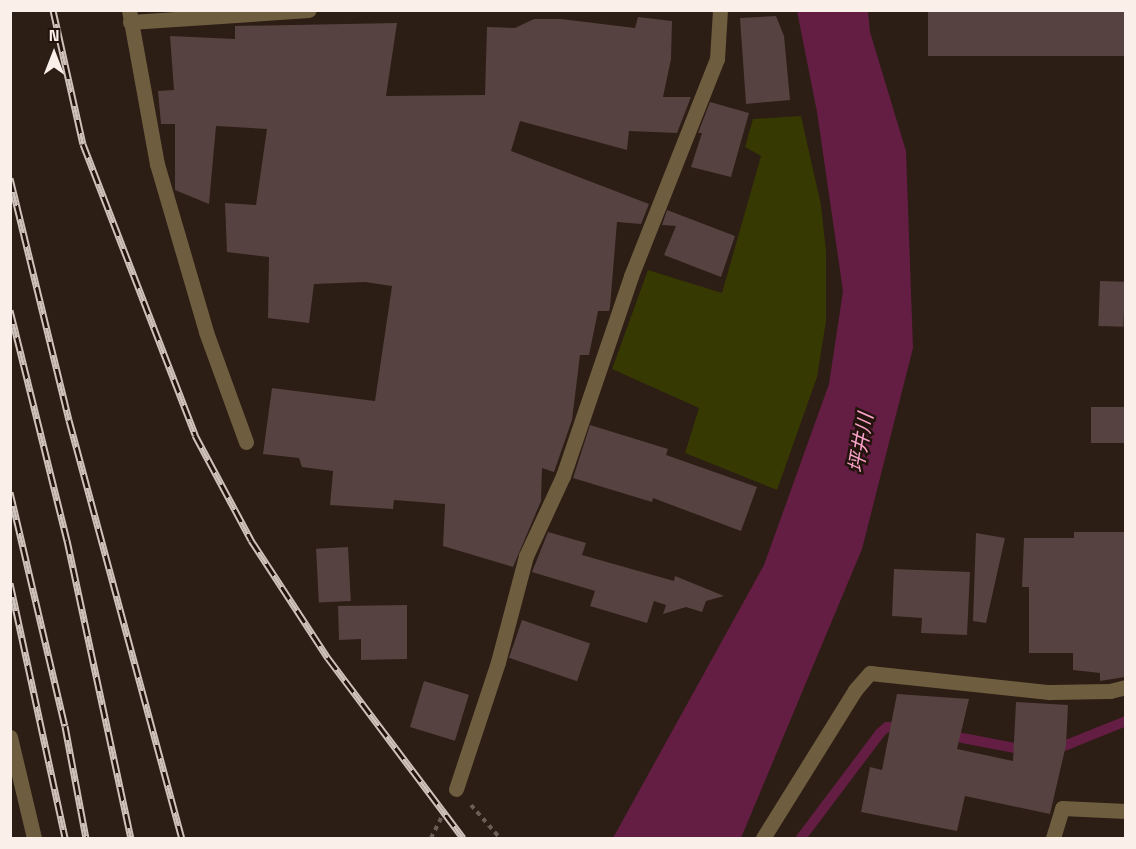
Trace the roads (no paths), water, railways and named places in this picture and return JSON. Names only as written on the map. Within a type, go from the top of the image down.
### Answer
[{"type":"street","points":[[246,442],[206,332],[157,165],[130,16],[309,10]]},
{"type":"street","points":[[456,789],[498,662],[526,556],[563,476],[631,276],[717,59],[720,10]]},
{"type":"street","points":[[763,838],[855,690],[870,673],[1049,692],[1110,691],[1125,687]]},
{"type":"street","points":[[10,737],[34,838]]},
{"type":"street","points":[[1053,838],[1062,808],[1125,811]]},
{"type":"water","name":"坪井川","points":[[797,11],[868,11],[870,32],[906,151],[913,348],[862,549],[741,838],[613,838],[764,565],[829,384],[843,291],[817,112]]},
{"type":"waterway","points":[[1054,750],[1126,721]]},
{"type":"waterway","points":[[801,838],[880,733],[887,727],[902,727]]},
{"type":"waterway","points":[[947,735],[1026,750]]},
{"type":"railway","points":[[53,10],[83,144],[195,435],[251,540],[328,658],[463,838]]},
{"type":"railway","points":[[10,178],[69,420],[182,838]]},
{"type":"railway","points":[[10,310],[67,540],[131,838]]},
{"type":"railway","points":[[10,492],[65,726],[86,838]]},
{"type":"railway","points":[[10,583],[65,838]]}]
